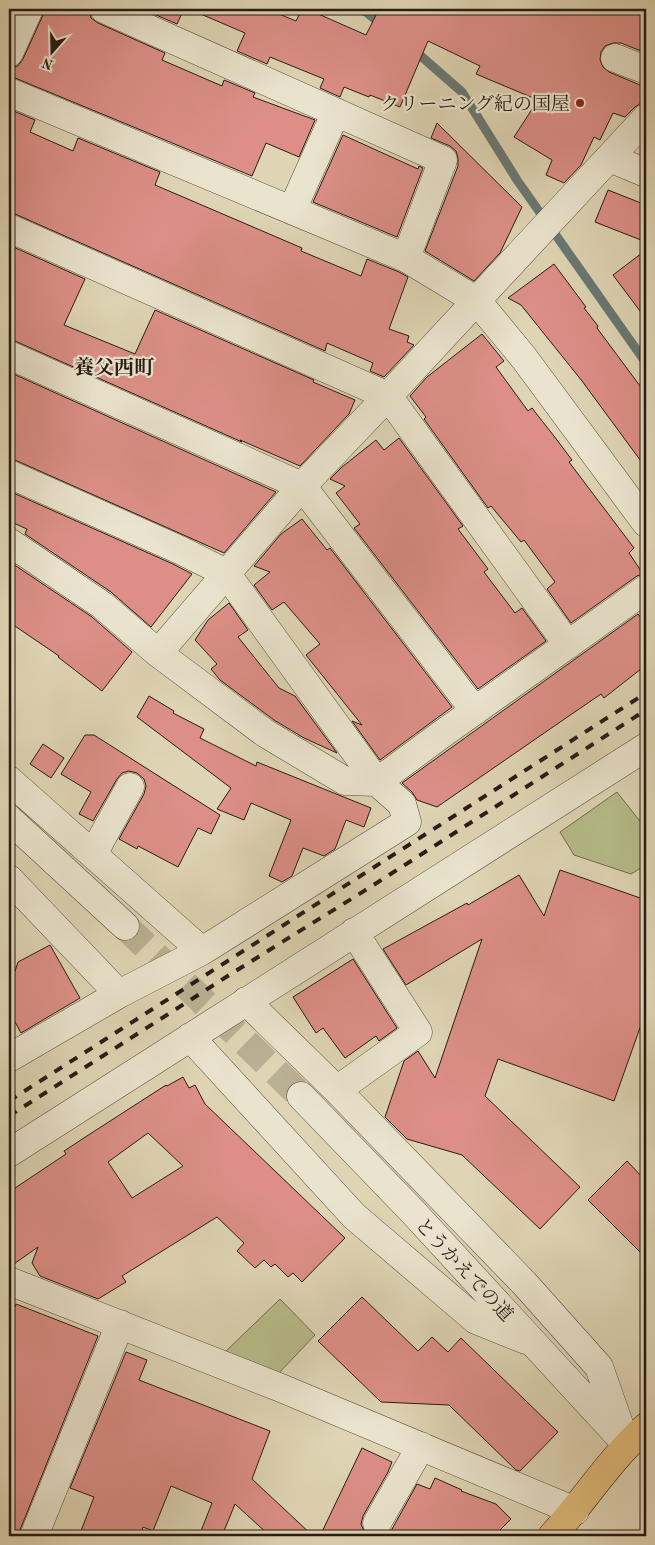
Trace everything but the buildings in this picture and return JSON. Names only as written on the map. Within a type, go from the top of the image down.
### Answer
[{"type":"main road","points":[[552,1536],[575,1511],[626,1444],[646,1426]]},
{"type":"street","points":[[9,53],[29,9]]},
{"type":"street","points":[[104,9],[443,160],[406,258]]},
{"type":"street","points":[[615,58],[646,70]]},
{"type":"street","points":[[9,92],[406,258],[477,301],[524,358],[646,523]]},
{"type":"street","points":[[292,210],[336,112]]},
{"type":"street","points":[[158,653],[302,486],[477,301],[646,118]]},
{"type":"street","points":[[610,158],[646,173]]},
{"type":"street","points":[[9,228],[388,396],[568,645]]},
{"type":"street","points":[[9,355],[302,486],[475,710]]},
{"type":"street","points":[[9,474],[180,550],[226,573],[377,782],[402,804],[408,822],[202,951],[119,994],[9,1058]]},
{"type":"street","points":[[9,542],[102,605],[158,653],[265,733],[345,782],[377,782],[646,589]]},
{"type":"street","points":[[9,1153],[646,747]]},
{"type":"street","points":[[9,780],[202,951]]},
{"type":"street","points":[[92,854],[130,787]]},
{"type":"street","points":[[9,819],[125,926]]},
{"type":"street","points":[[9,879],[119,994]]},
{"type":"street","points":[[337,1090],[418,1032],[354,932]]},
{"type":"street","points":[[246,1001],[337,1090],[524,1283],[599,1367],[626,1444]]},
{"type":"street","points":[[190,1036],[354,1216],[476,1320],[532,1342]]},
{"type":"street","name":"とうかえでの道","points":[[301,1096],[413,1212],[626,1444]]},
{"type":"street","points":[[10,1286],[120,1324],[421,1446],[575,1511]]},
{"type":"street","points":[[34,1536],[120,1324]]},
{"type":"street","points":[[377,1523],[421,1446]]},
{"type":"green space","points":[[617,792],[646,829],[646,865],[631,874],[574,855],[560,832]]},
{"type":"green space","points":[[280,1299],[315,1335],[278,1374],[222,1355]]},
{"type":"waterway","points":[[359,9],[366,12],[382,25]]},
{"type":"waterway","points":[[414,50],[462,92],[517,180],[646,363]]},
{"type":"tunnel","points":[[125,926],[301,1096]]},
{"type":"railway","points":[[9,1101],[646,693]]},
{"type":"railway","points":[[9,1116],[646,710]]},
{"type":"place","name":"クリーニング紀の国屋","points":[[580,103]]},
{"type":"district","name":"養父西町","points":[[114,367]]}]
